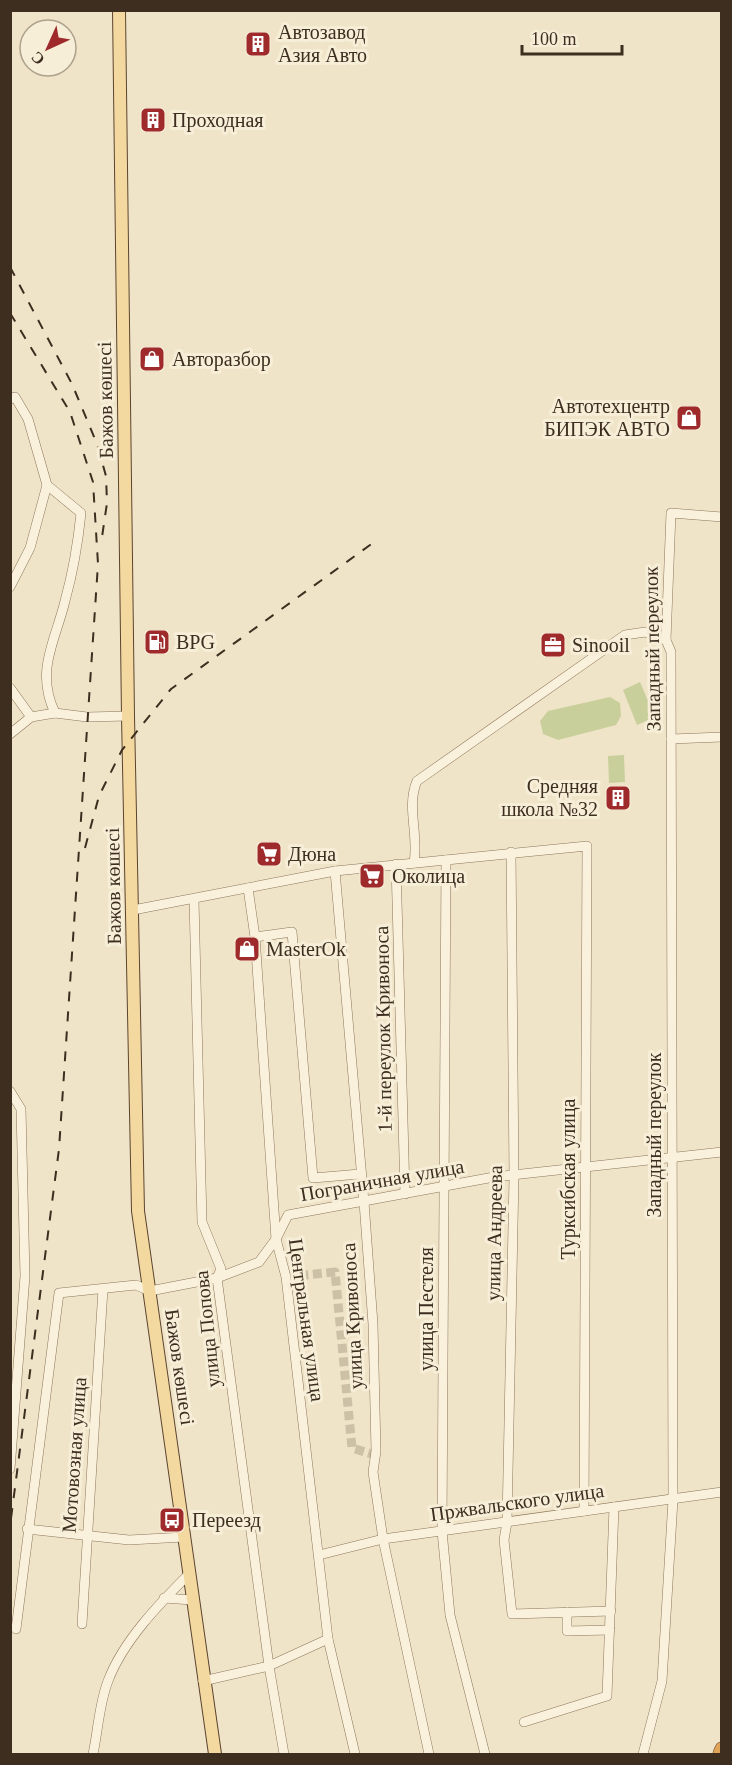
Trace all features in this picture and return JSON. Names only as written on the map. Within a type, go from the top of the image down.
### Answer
[{"type":"highway","points":[[720,1755],[722,1749]]},
{"type":"main road","name":"Бажов көшесі","points":[[119,10],[128,716],[138,1211],[215,1755]]},
{"type":"street","points":[[10,399],[15,397],[28,418],[47,485],[30,548],[10,587]]},
{"type":"street","points":[[47,485],[81,513],[77,554],[47,657],[46,694],[56,713]]},
{"type":"street","name":"Западный переулок","points":[[643,1755],[662,1681],[673,1500],[671,652],[666,640],[671,513],[722,517]]},
{"type":"street","points":[[414,862],[417,846],[411,794],[417,781],[625,634],[645,632],[666,640]]},
{"type":"street","points":[[10,688],[31,717]]},
{"type":"street","points":[[10,734],[31,717],[56,713],[87,717],[128,716]]},
{"type":"street","points":[[671,739],[722,737]]},
{"type":"street","name":"Турксибская улица","points":[[511,852],[587,846],[584,1511]]},
{"type":"street","points":[[133,910],[335,871],[511,852]]},
{"type":"street","name":"улица Андреева","points":[[511,852],[514,1176],[507,1522],[504,1540],[512,1614],[567,1612]]},
{"type":"street","name":"улица Пестеля","points":[[446,860],[442,1531],[450,1615],[485,1755]]},
{"type":"street","name":"1-й переулок Кривоноса","points":[[396,864],[405,1194]]},
{"type":"street","name":"улица Кривоноса","points":[[335,871],[373,1324],[376,1451],[373,1472],[383,1539],[429,1755]]},
{"type":"street","name":"Центральная улица","points":[[248,888],[255,937],[276,1239],[286,1277],[328,1639],[355,1755]]},
{"type":"street","name":"улица Попова","points":[[194,900],[201,1210],[204,1231],[221,1269],[217,1278],[269,1666],[284,1755]]},
{"type":"street","points":[[255,937],[292,932],[313,1178],[360,1174]]},
{"type":"street","points":[[10,1091],[21,1109],[25,1276],[23,1329],[10,1469]]},
{"type":"street","name":"Пограничная улица","points":[[27,1529],[59,1293],[136,1285],[150,1291],[217,1278],[259,1262],[276,1239],[288,1215],[514,1176],[722,1152]]},
{"type":"street","name":"Мотовозная улица","points":[[82,1624],[104,1289]]},
{"type":"street","name":"Пржвальского улица","points":[[319,1555],[383,1539],[722,1492]]},
{"type":"street","points":[[524,1722],[607,1696],[614,1507]]},
{"type":"street","points":[[16,1629],[28,1550],[27,1529],[129,1540],[184,1537]]},
{"type":"street","points":[[93,1755],[107,1683],[114,1666],[164,1598],[177,1592],[189,1574]]},
{"type":"street","points":[[177,1592],[192,1600]]},
{"type":"street","points":[[610,1630],[567,1631],[567,1612],[611,1611]]},
{"type":"street","points":[[203,1681],[269,1666],[328,1639]]},
{"type":"green space","points":[[640,682],[655,717],[637,725],[623,690]]},
{"type":"green space","points":[[610,697],[620,703],[621,716],[616,725],[558,740],[543,734],[540,721],[548,711]]},
{"type":"green space","points":[[624,755],[625,782],[609,783],[608,756]]},
{"type":"tunnel","points":[[286,1277],[335,1272],[352,1448],[375,1455]]},
{"type":"railway","points":[[10,267],[72,384],[97,444],[106,476],[107,503],[102,537]]},
{"type":"railway","points":[[10,313],[70,412],[93,482],[98,564],[59,1149],[10,1526]]},
{"type":"railway","points":[[85,848],[99,796],[122,750],[171,689],[377,540]]},
{"type":"place","name":"Автозавод Азия Авто","points":[[258,44]]},
{"type":"place","name":"Проходная","points":[[153,120]]},
{"type":"place","name":"Авторазбор","points":[[152,359]]},
{"type":"place","name":"Автотехцентр БИПЭК АВТО","points":[[689,418]]},
{"type":"place","name":"BPG","points":[[157,642]]},
{"type":"place","name":"Sinooil","points":[[553,645]]},
{"type":"place","name":"Средняя школа №32","points":[[618,798]]},
{"type":"place","name":"Дюна","points":[[269,854]]},
{"type":"place","name":"Околица","points":[[372,876]]},
{"type":"place","name":"MasterOk","points":[[247,949]]},
{"type":"place","name":"Переезд","points":[[172,1520]]}]
